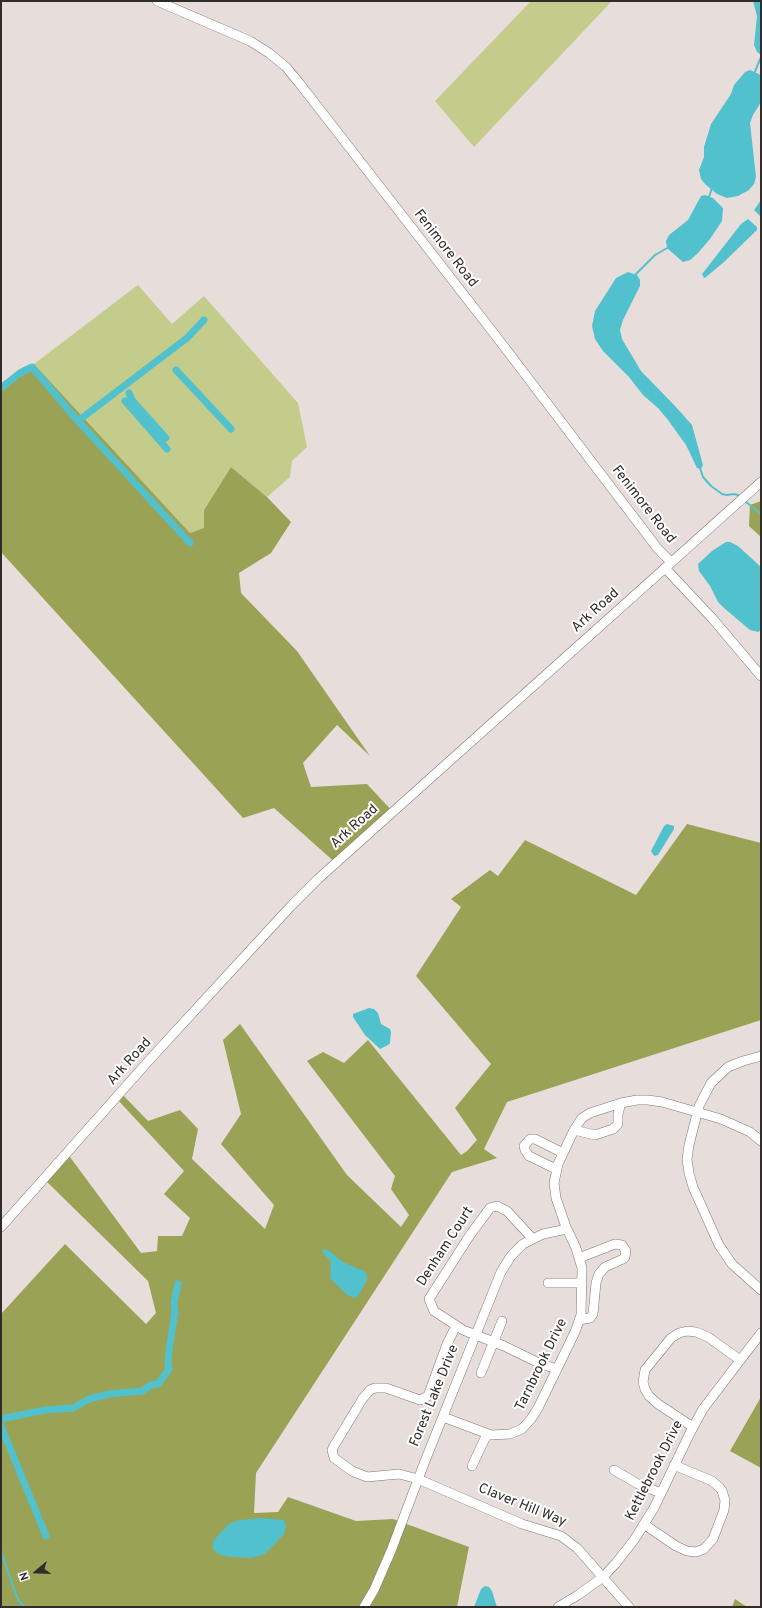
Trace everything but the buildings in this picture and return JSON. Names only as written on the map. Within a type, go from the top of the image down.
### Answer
[{"type":"street","name":"Fenimore Road","points":[[158,1],[250,41],[269,53],[286,67],[500,340],[658,549],[668,565],[761,676]]},
{"type":"street","name":"Ark Road","points":[[1,1227],[152,1057],[291,906],[324,874],[761,482]]},
{"type":"street","points":[[761,1056],[735,1064],[722,1072],[707,1089],[698,1112],[689,1145],[687,1159],[688,1173],[693,1187],[716,1240],[725,1255],[740,1272],[761,1290]]},
{"type":"street","points":[[563,1153],[535,1139],[530,1139],[524,1146],[529,1156],[556,1169],[579,1121],[586,1115],[621,1103],[637,1100],[648,1100],[725,1120],[755,1135],[761,1141]]},
{"type":"street","points":[[574,1130],[595,1135],[613,1129],[618,1124],[618,1114],[621,1103]]},
{"type":"street","name":"Tarnbrook Drive","points":[[443,1417],[487,1434],[498,1436],[510,1434],[522,1429],[538,1408],[579,1320],[582,1268],[567,1229],[555,1191],[556,1169]]},
{"type":"street","name":"Denham Court","points":[[532,1238],[504,1209],[493,1206],[487,1211],[429,1298],[434,1311],[456,1326],[475,1336],[494,1342],[539,1363],[556,1369]]},
{"type":"street","name":"Forest Lake Drive","points":[[364,1607],[382,1573],[501,1272],[517,1250],[532,1238],[549,1232],[567,1229]]},
{"type":"street","points":[[579,1258],[615,1244],[622,1245],[626,1251],[623,1259],[605,1267],[598,1274],[593,1314],[590,1318],[579,1320]]},
{"type":"street","points":[[548,1283],[582,1282]]},
{"type":"street","points":[[482,1373],[502,1322]]},
{"type":"street","name":"Claver Hill Way","points":[[456,1326],[428,1396],[420,1400],[386,1388],[380,1387],[370,1390],[363,1398],[349,1424],[338,1438],[332,1450],[334,1458],[357,1474],[372,1477],[398,1474],[418,1479],[515,1522],[561,1536],[577,1548],[629,1607]]},
{"type":"street","points":[[693,1427],[658,1404],[649,1396],[642,1382],[645,1370],[671,1338],[678,1333],[687,1331],[696,1332],[708,1338],[740,1360]]},
{"type":"street","name":"Kettlebrook Drive","points":[[558,1607],[603,1577],[622,1556],[644,1525],[693,1427],[713,1394],[761,1333]]},
{"type":"street","points":[[472,1466],[487,1434]]},
{"type":"street","points":[[644,1525],[676,1546],[687,1551],[696,1552],[704,1549],[713,1539],[724,1510],[725,1500],[722,1491],[712,1481],[674,1465]]},
{"type":"street","points":[[614,1470],[638,1484],[661,1493]]},
{"type":"green space","points":[[531,1],[612,1],[474,147],[435,101]]},
{"type":"green space","points":[[138,285],[172,324],[204,296],[298,403],[307,447],[292,461],[290,477],[267,497],[231,467],[204,510],[205,528],[190,533],[34,364]]},
{"type":"green space","points":[[34,364],[190,533],[204,528],[204,510],[231,467],[267,497],[291,522],[271,553],[239,573],[241,593],[297,651],[370,756],[337,725],[303,763],[311,787],[367,784],[394,813],[338,865],[274,808],[243,818],[1,552],[1,387]]},
{"type":"green space","points":[[761,501],[761,537],[749,526],[750,505]]},
{"type":"green space","points":[[687,824],[761,843],[761,1020],[507,1102],[484,1149],[497,1158],[452,1172],[256,1473],[254,1513],[278,1512],[288,1497],[356,1521],[393,1519],[469,1547],[457,1607],[1,1607],[1,1314],[65,1244],[146,1324],[156,1313],[148,1281],[44,1179],[67,1153],[141,1253],[157,1251],[158,1236],[182,1236],[190,1218],[164,1194],[184,1171],[116,1098],[121,1093],[148,1121],[180,1110],[198,1129],[192,1159],[265,1229],[274,1205],[221,1144],[241,1114],[223,1040],[240,1024],[347,1175],[401,1227],[409,1215],[391,1189],[395,1176],[307,1061],[323,1052],[344,1063],[368,1040],[461,1155],[477,1140],[455,1108],[491,1064],[416,976],[461,907],[451,899],[490,870],[498,876],[525,840],[636,895]]},
{"type":"green space","points":[[761,1397],[761,1468],[730,1451]]},
{"type":"green space","points":[[735,1599],[747,1607],[732,1607]]},
{"type":"water","points":[[753,1],[761,1],[761,55],[757,52],[754,45],[757,16]]},
{"type":"water","points":[[750,70],[761,75],[761,102],[750,123],[756,177],[754,184],[749,190],[738,196],[727,198],[717,194],[705,184],[701,179],[699,170],[704,157],[704,147],[711,124],[731,94],[734,85],[745,72]]},
{"type":"water","points":[[705,195],[713,198],[723,208],[722,221],[710,239],[697,254],[690,260],[683,262],[667,248],[666,241],[669,235],[688,220],[701,196]]},
{"type":"water","points":[[761,200],[761,217],[754,210]]},
{"type":"water","points":[[748,219],[757,227],[757,230],[724,262],[704,278],[702,274],[741,224]]},
{"type":"water","points":[[628,272],[637,275],[640,280],[640,286],[623,320],[620,330],[622,339],[641,371],[692,425],[703,465],[701,469],[697,468],[686,445],[668,420],[603,351],[595,339],[592,326],[595,311],[616,278]]},
{"type":"water","points":[[726,542],[730,542],[738,546],[761,567],[761,630],[758,632],[750,630],[718,602],[710,586],[699,571],[698,564],[712,551]]},
{"type":"water","points":[[667,824],[674,826],[674,829],[658,855],[654,856],[651,851],[664,826]]},
{"type":"water","points":[[369,1008],[374,1009],[378,1013],[381,1024],[390,1029],[391,1032],[390,1043],[380,1049],[365,1035],[353,1017],[353,1014]]},
{"type":"water","points":[[324,1249],[328,1250],[343,1262],[366,1272],[367,1280],[358,1296],[354,1298],[346,1294],[330,1278],[331,1262],[322,1251]]},
{"type":"water","points":[[261,1518],[284,1520],[286,1526],[284,1534],[265,1554],[251,1558],[230,1557],[218,1554],[213,1549],[213,1541],[230,1523],[241,1520]]},
{"type":"water","points":[[485,1586],[489,1587],[492,1591],[497,1607],[474,1607],[481,1589]]},
{"type":"waterway","points":[[754,74],[761,57]]},
{"type":"waterway","points":[[709,197],[712,188]]},
{"type":"waterway","points":[[634,276],[655,255],[669,247]]},
{"type":"waterway","points":[[78,421],[187,338],[204,320]]},
{"type":"waterway","points":[[1,388],[20,373],[32,367],[78,421],[190,543]]},
{"type":"waterway","points":[[176,370],[231,429]]},
{"type":"waterway","points":[[129,393],[132,400],[166,438]]},
{"type":"waterway","points":[[125,401],[167,449]]},
{"type":"waterway","points":[[700,468],[703,477],[711,486],[722,494],[738,495]]},
{"type":"waterway","points":[[746,502],[761,514]]},
{"type":"waterway","points":[[1,1419],[45,1410],[73,1408],[89,1399],[109,1394],[142,1391],[151,1385],[158,1384],[169,1369],[168,1361],[175,1313],[174,1303],[178,1284]]},
{"type":"waterway","points":[[1,1426],[46,1536]]},
{"type":"waterway","points":[[1,1551],[15,1592],[19,1601],[25,1607]]}]
